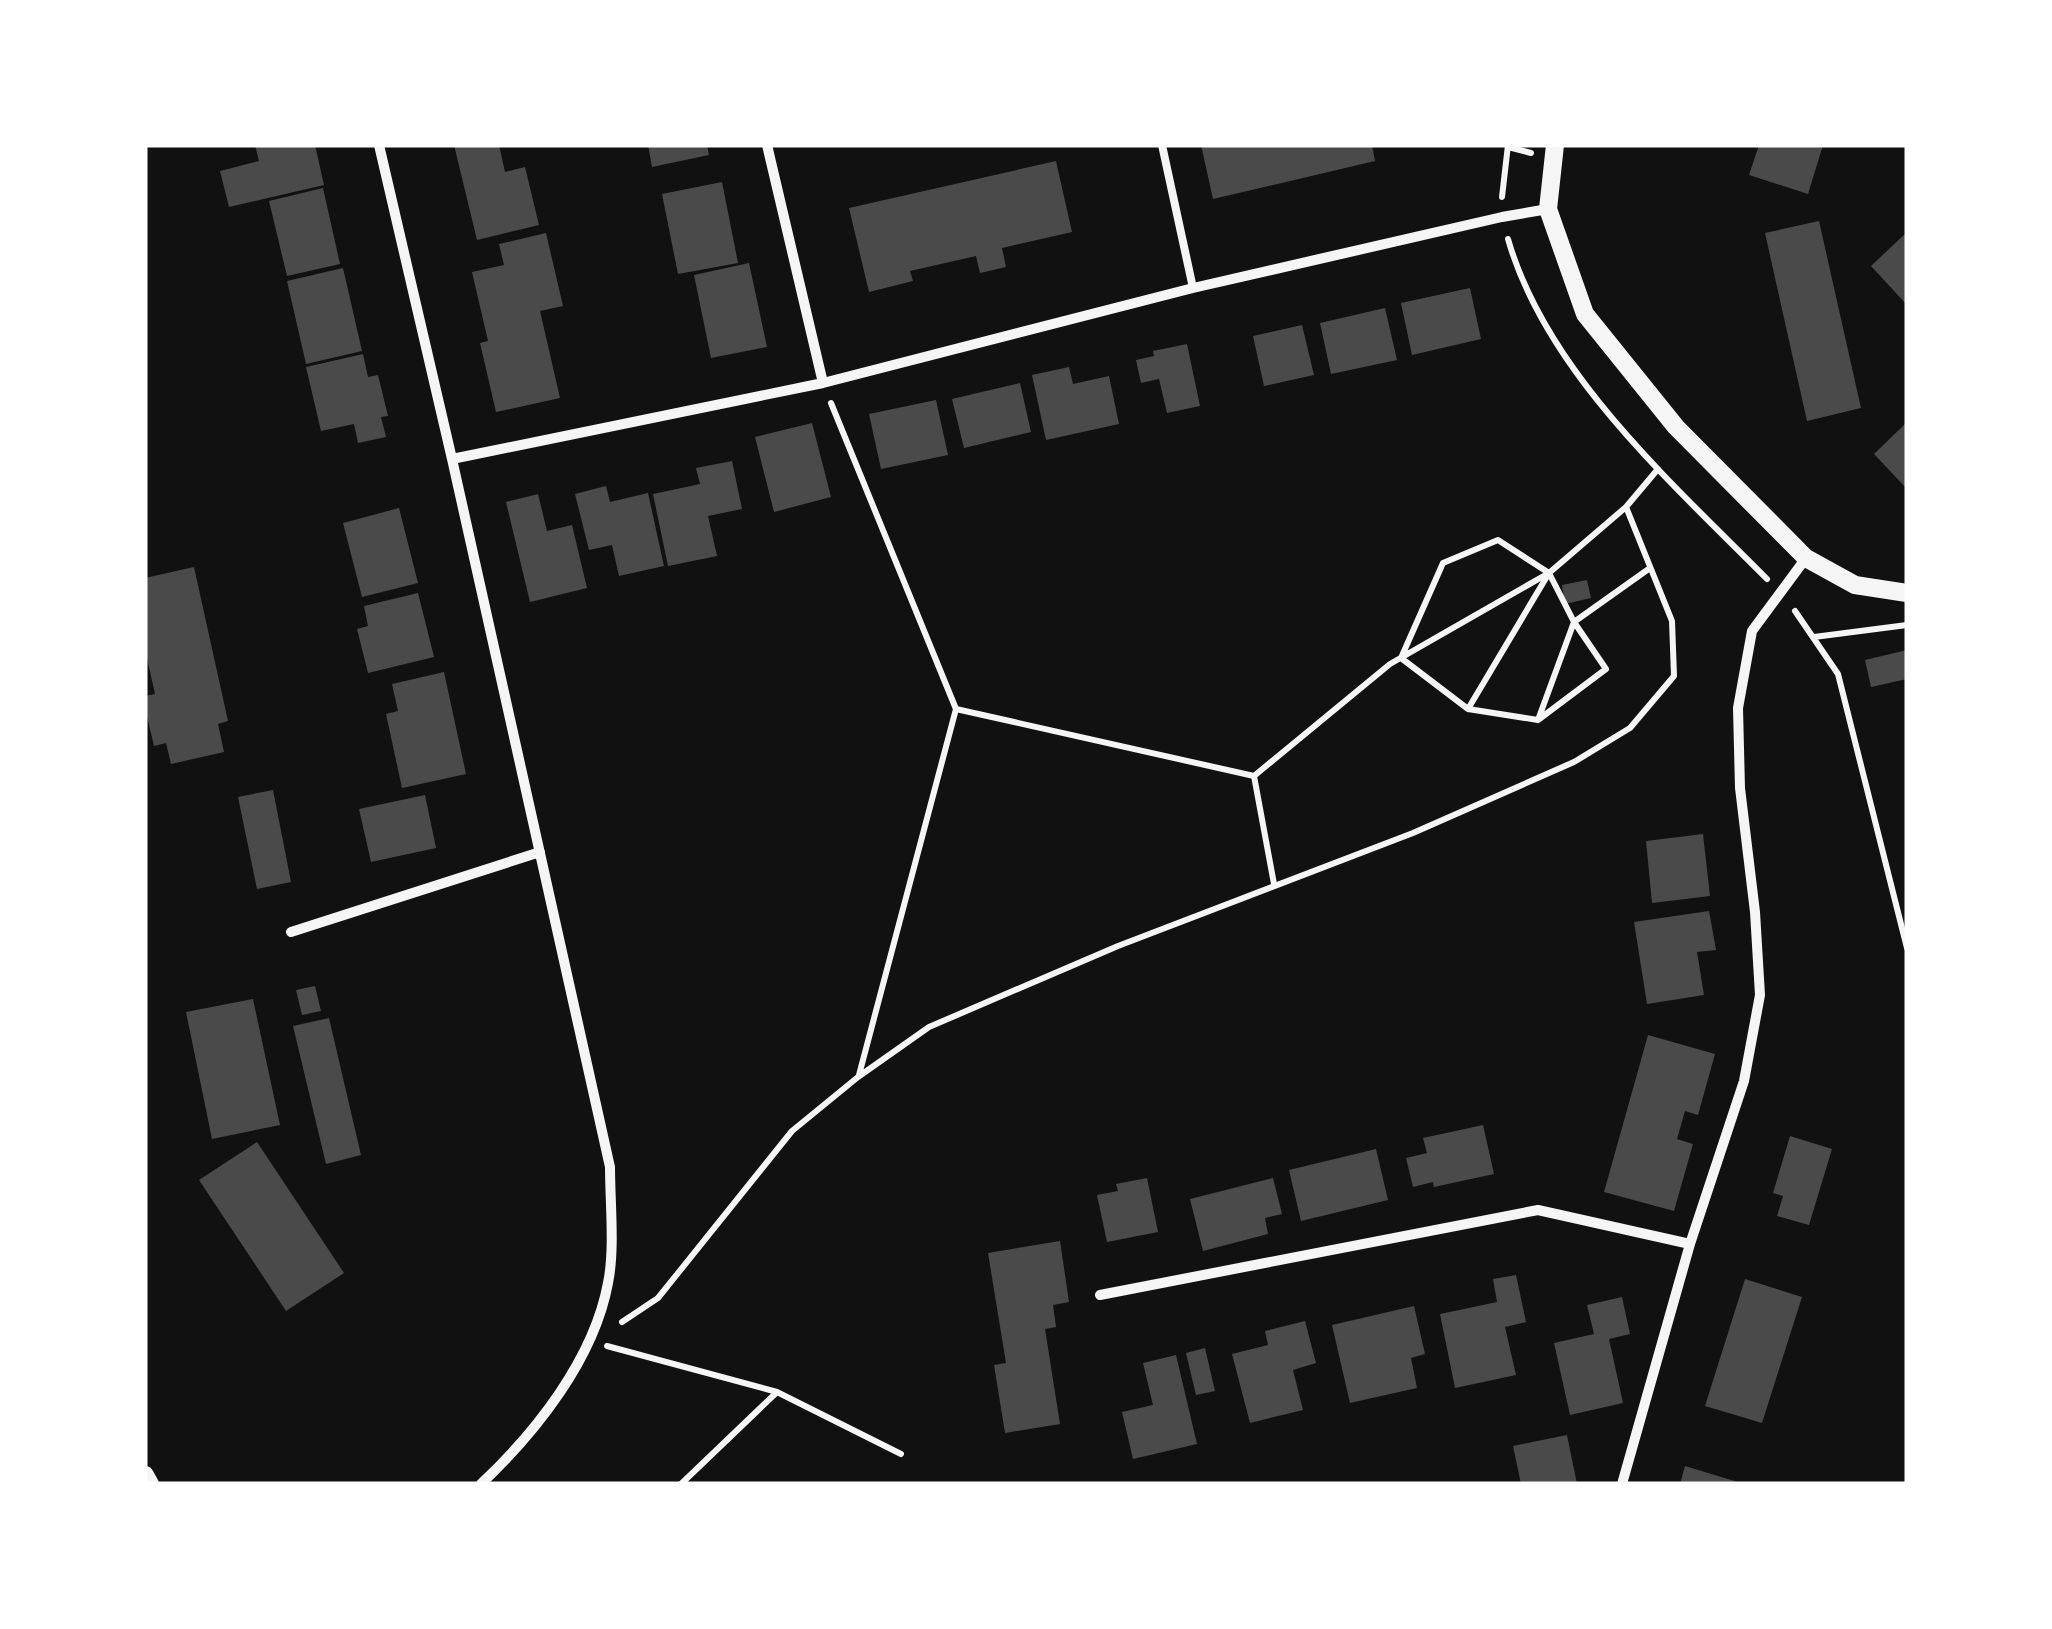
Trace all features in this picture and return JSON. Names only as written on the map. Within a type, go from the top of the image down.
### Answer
[{"type":"street","points":[[379,145],[610,1166],[609,1281],[591,1342],[521,1446],[481,1484]]},
{"type":"street","points":[[767,145],[823,383]]},
{"type":"street","points":[[1556,145],[1548,210],[1585,314],[1676,427],[1806,558],[1855,586],[1907,594]]},
{"type":"street","points":[[452,459],[823,383],[1193,288],[1502,217],[1548,210]]},
{"type":"street","points":[[1622,1484],[1690,1244],[1744,1081],[1760,995],[1755,912],[1740,788],[1738,708],[1752,631],[1806,558]]},
{"type":"street","points":[[291,932],[540,852]]},
{"type":"street","points":[[1100,1295],[1538,1210],[1690,1244]]},
{"type":"street","points":[[145,1475],[150,1484]]},
{"type":"lane","points":[[1162,145],[1193,288]]},
{"type":"path","points":[[823,383],[956,709],[858,1076]]},
{"type":"path","points":[[1254,776],[1401,658],[1549,573],[1626,507],[1658,469]]},
{"type":"path","points":[[591,1342],[658,1298],[792,1131],[858,1076],[930,1027],[1118,946],[1413,833],[1574,762],[1630,728],[1674,676],[1672,621],[1626,507]]},
{"type":"path","points":[[1498,540],[1549,573],[1574,622],[1606,669],[1538,720],[1468,710],[1401,658],[1443,563],[1498,540]]},
{"type":"path","points":[[1538,720],[1574,622],[1650,568]]},
{"type":"path","points":[[1468,710],[1549,573]]},
{"type":"path","points":[[1814,637],[1907,625]]},
{"type":"path","points":[[1838,674],[1907,948]]},
{"type":"path","points":[[956,709],[1254,776]]},
{"type":"path","points":[[1254,776],[1274,884]]},
{"type":"path","points":[[591,1342],[776,1392],[901,1454]]},
{"type":"path","points":[[681,1484],[776,1392]]},
{"type":"building","points":[[255,145],[315,145],[324,185],[229,207],[220,171],[259,161]]},
{"type":"building","points":[[454,145],[499,145],[505,172],[525,167],[539,225],[477,240]]},
{"type":"building","points":[[648,145],[707,145],[709,155],[652,167]]},
{"type":"building","points":[[1201,145],[1372,145],[1375,161],[1213,199]]},
{"type":"building","points":[[1759,145],[1823,145],[1808,194],[1749,175]]},
{"type":"building","points":[[1056,161],[1072,232],[1002,248],[1006,267],[980,273],[976,256],[910,271],[913,281],[869,292],[849,208]]},
{"type":"building","points":[[722,182],[738,263],[678,274],[662,194]]},
{"type":"building","points":[[323,188],[340,264],[287,276],[269,201]]},
{"type":"building","points":[[1819,221],[1861,408],[1807,421],[1765,233]]},
{"type":"building","points":[[1907,232],[1907,305],[1871,266]]},
{"type":"building","points":[[546,233],[563,306],[540,311],[560,398],[496,412],[480,343],[488,341],[472,272],[504,265],[499,244]]},
{"type":"building","points":[[749,263],[767,347],[711,358],[694,275]]},
{"type":"building","points":[[343,268],[362,351],[306,364],[287,281]]},
{"type":"building","points":[[1470,288],[1481,339],[1412,355],[1401,303]]},
{"type":"building","points":[[1385,308],[1397,360],[1331,374],[1320,323]]},
{"type":"building","points":[[1302,325],[1314,375],[1264,386],[1253,336]]},
{"type":"building","points":[[1187,344],[1200,406],[1167,413],[1159,379],[1141,383],[1136,360],[1154,356],[1153,351]]},
{"type":"building","points":[[363,354],[368,377],[378,375],[388,416],[381,417],[386,437],[358,443],[354,424],[321,431],[306,367]]},
{"type":"building","points":[[1069,367],[1073,384],[1109,376],[1119,424],[1046,440],[1032,375]]},
{"type":"building","points":[[1020,383],[1031,432],[964,448],[952,399]]},
{"type":"building","points":[[936,400],[948,455],[881,469],[869,414]]},
{"type":"building","points":[[1907,422],[1907,489],[1874,454]]},
{"type":"building","points":[[812,423],[831,497],[774,512],[755,437]]},
{"type":"building","points":[[732,461],[742,509],[708,516],[717,556],[668,566],[653,494],[700,484],[696,468]]},
{"type":"building","points":[[606,486],[610,502],[648,493],[664,566],[619,576],[612,545],[589,550],[575,494]]},
{"type":"building","points":[[538,494],[547,531],[572,525],[587,588],[530,602],[506,502]]},
{"type":"building","points":[[399,508],[418,583],[362,597],[343,523]]},
{"type":"building","points":[[194,567],[228,721],[218,724],[224,752],[171,764],[166,743],[154,746],[145,708],[145,696],[155,694],[145,649],[145,578]]},
{"type":"building","points":[[1587,580],[1591,598],[1565,604],[1562,585]]},
{"type":"building","points":[[418,593],[434,657],[368,673],[357,629],[368,626],[364,606]]},
{"type":"building","points":[[1907,650],[1907,679],[1871,687],[1865,660]]},
{"type":"building","points":[[444,672],[466,774],[402,788],[386,714],[398,711],[392,684]]},
{"type":"building","points":[[273,790],[291,882],[257,889],[238,797]]},
{"type":"building","points":[[425,795],[436,848],[371,862],[359,809]]},
{"type":"building","points":[[1703,834],[1710,896],[1652,903],[1646,841]]},
{"type":"building","points":[[1709,911],[1716,950],[1697,952],[1704,995],[1647,1004],[1634,922]]},
{"type":"building","points":[[315,986],[321,1011],[302,1015],[296,990]]},
{"type":"building","points":[[253,999],[280,1125],[212,1139],[186,1012]]},
{"type":"building","points":[[329,1018],[361,1155],[326,1164],[293,1026]]},
{"type":"building","points":[[1648,1035],[1715,1054],[1698,1115],[1685,1111],[1677,1139],[1693,1144],[1674,1211],[1604,1192]]},
{"type":"building","points":[[1483,1125],[1494,1174],[1434,1187],[1433,1182],[1413,1187],[1406,1158],[1427,1153],[1423,1138]]},
{"type":"building","points":[[1790,1136],[1832,1149],[1809,1225],[1777,1216],[1783,1196],[1773,1193]]},
{"type":"building","points":[[257,1142],[344,1273],[286,1311],[199,1180]]},
{"type":"building","points":[[1376,1149],[1388,1200],[1301,1221],[1289,1170]]},
{"type":"building","points":[[1147,1178],[1158,1232],[1107,1242],[1097,1195],[1118,1191],[1116,1184]]},
{"type":"building","points":[[1273,1178],[1282,1214],[1265,1218],[1268,1234],[1203,1251],[1190,1199]]},
{"type":"building","points":[[1060,1241],[1069,1302],[1053,1305],[1056,1327],[1045,1329],[1060,1424],[1005,1433],[994,1365],[1006,1363],[988,1253]]},
{"type":"building","points":[[1516,1275],[1526,1322],[1505,1327],[1516,1375],[1455,1388],[1440,1314],[1497,1302],[1493,1279]]},
{"type":"building","points":[[1745,1279],[1802,1297],[1762,1423],[1705,1406]]},
{"type":"building","points":[[1622,1297],[1630,1334],[1609,1339],[1623,1403],[1570,1415],[1554,1343],[1594,1334],[1587,1305]]},
{"type":"building","points":[[1414,1306],[1425,1354],[1411,1358],[1417,1388],[1350,1403],[1332,1325]]},
{"type":"building","points":[[1305,1321],[1316,1363],[1293,1370],[1303,1410],[1250,1423],[1232,1354],[1268,1345],[1265,1331]]},
{"type":"building","points":[[1205,1348],[1215,1391],[1196,1395],[1186,1353]]},
{"type":"building","points":[[1176,1355],[1197,1444],[1133,1459],[1122,1412],[1153,1405],[1143,1363]]},
{"type":"building","points":[[1567,1435],[1577,1484],[1521,1484],[1513,1446]]},
{"type":"building","points":[[1685,1466],[1741,1483],[1741,1484],[1680,1484]]}]
